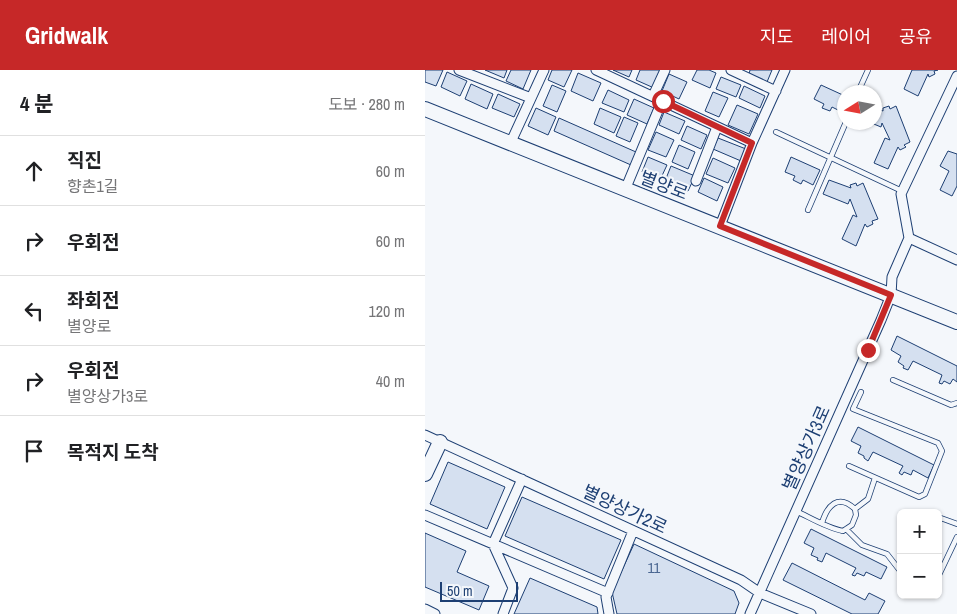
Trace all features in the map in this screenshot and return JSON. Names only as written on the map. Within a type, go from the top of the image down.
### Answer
[{"type":"street","points":[[459,70],[531,98]]},
{"type":"street","points":[[510,144],[544,70]]},
{"type":"street","points":[[596,70],[752,143]]},
{"type":"street","points":[[653,96],[665,70]]},
{"type":"street","points":[[731,70],[776,91]]},
{"type":"street","points":[[720,226],[752,143],[785,70]]},
{"type":"street","points":[[891,295],[892,277],[909,238],[901,194],[957,76]]},
{"type":"street","points":[[625,190],[663,101]]},
{"type":"street","name":"별양로","points":[[425,109],[957,322]]},
{"type":"street","points":[[696,181],[717,126]]},
{"type":"street","points":[[909,238],[957,260]]},
{"type":"street","name":"별양상가3로","points":[[750,614],[891,295]]},
{"type":"street","name":"별양상가2로","points":[[425,435],[741,580],[760,593],[811,614]]},
{"type":"street","points":[[425,474],[441,442]]},
{"type":"street","points":[[503,614],[513,588],[493,544],[522,479]]},
{"type":"street","points":[[425,515],[608,593]]},
{"type":"street","points":[[609,614],[606,597],[633,530]]},
{"type":"street","points":[[425,610],[435,614]]},
{"type":"lane","points":[[861,85],[868,70]]},
{"type":"lane","points":[[807,210],[832,157],[842,130]]},
{"type":"lane","points":[[776,132],[902,191]]},
{"type":"lane","points":[[893,380],[951,405],[957,403]]},
{"type":"lane","points":[[849,466],[919,497],[925,494],[943,451],[938,444],[853,409],[861,392]]},
{"type":"lane","points":[[855,509],[868,499],[875,478]]},
{"type":"lane","points":[[796,511],[833,529],[843,531],[852,526],[856,515],[855,509],[846,503],[832,504],[827,509],[822,523]]},
{"type":"lane","points":[[942,518],[957,524]]},
{"type":"lane","points":[[846,529],[862,546],[887,554],[897,567]]},
{"type":"lane","points":[[942,569],[957,537]]},
{"type":"building","points":[[425,70],[443,70],[436,86],[425,82]]},
{"type":"building","points":[[485,70],[507,70],[504,78]]},
{"type":"building","points":[[511,70],[531,70],[523,89],[506,81]]},
{"type":"building","points":[[552,70],[572,70],[564,87],[548,80]]},
{"type":"building","points":[[613,70],[632,70],[629,77]]},
{"type":"building","points":[[640,70],[661,70],[654,88],[636,80]]},
{"type":"building","points":[[697,70],[709,70],[716,73],[710,88],[692,80]]},
{"type":"building","points":[[750,70],[772,70],[767,82],[749,74]]},
{"type":"building","points":[[912,70],[938,70],[934,71],[935,74],[929,77],[928,74],[918,96],[904,89]]},
{"type":"building","points":[[447,72],[467,81],[460,96],[441,87]]},
{"type":"building","points":[[578,73],[601,83],[593,101],[571,91]]},
{"type":"building","points":[[669,74],[687,82],[679,99],[662,91]]},
{"type":"building","points":[[721,77],[741,85],[736,97],[716,89]]},
{"type":"building","points":[[471,84],[493,94],[487,109],[465,99]]},
{"type":"building","points":[[552,85],[566,91],[557,112],[543,106]]},
{"type":"building","points":[[821,85],[837,92],[837,110],[832,107],[830,111],[822,108],[824,104],[814,99]]},
{"type":"building","points":[[744,86],[765,96],[760,108],[739,98]]},
{"type":"building","points":[[608,90],[629,100],[624,112],[602,103]]},
{"type":"building","points":[[713,92],[728,98],[719,117],[705,111]]},
{"type":"building","points":[[498,94],[520,104],[514,117],[492,108]]},
{"type":"building","points":[[634,99],[654,108],[647,124],[627,115]]},
{"type":"building","points":[[737,105],[758,114],[749,134],[728,125]]},
{"type":"building","points":[[889,106],[890,109],[896,106],[910,142],[900,150],[898,147],[888,169],[874,163],[885,138],[890,140],[882,123],[883,108]]},
{"type":"building","points":[[536,108],[556,117],[548,135],[528,126]]},
{"type":"building","points":[[600,108],[621,117],[614,133],[594,124]]},
{"type":"building","points":[[664,112],[685,121],[679,134],[659,125]]},
{"type":"building","points":[[624,117],[638,123],[630,142],[616,136]]},
{"type":"building","points":[[559,118],[636,152],[631,165],[554,131]]},
{"type":"building","points":[[687,126],[707,135],[701,149],[681,140]]},
{"type":"building","points":[[656,132],[674,140],[666,157],[648,150]]},
{"type":"building","points":[[718,138],[746,149],[741,161],[713,149]]},
{"type":"building","points":[[679,145],[695,152],[688,169],[672,162]]},
{"type":"building","points":[[948,151],[957,154],[957,186],[952,196],[940,190],[949,171],[940,166]]},
{"type":"building","points":[[648,157],[667,165],[660,180],[642,172]]},
{"type":"building","points":[[791,157],[820,170],[813,185],[803,180],[801,184],[793,180],[795,176],[785,172]]},
{"type":"building","points":[[713,158],[735,168],[728,183],[706,174]]},
{"type":"building","points":[[671,166],[695,176],[688,191],[665,181]]},
{"type":"building","points":[[704,178],[723,187],[717,201],[698,192]]},
{"type":"building","points":[[829,180],[851,188],[850,185],[856,183],[857,186],[863,183],[878,219],[872,221],[873,224],[867,227],[865,224],[856,246],[842,239],[853,215],[857,217],[850,199],[848,204],[823,194]]},
{"type":"building","points":[[897,336],[957,366],[957,382],[953,379],[950,384],[944,381],[942,384],[939,383],[942,375],[913,361],[908,370],[903,368],[904,366],[898,362],[901,356],[891,350]]},
{"type":"building","points":[[858,427],[934,465],[928,478],[913,470],[911,475],[904,472],[902,475],[899,473],[903,466],[873,452],[868,461],[858,453],[861,446],[851,441]]},
{"type":"building","points":[[448,462],[505,487],[487,529],[430,504]]},
{"type":"building","points":[[522,497],[621,540],[604,579],[505,536]]},
{"type":"building","points":[[811,529],[887,567],[881,579],[866,572],[864,576],[857,573],[855,576],[852,575],[856,568],[826,553],[822,562],[817,560],[818,558],[811,555],[814,548],[804,543]]},
{"type":"building","points":[[425,533],[466,551],[457,572],[489,586],[479,610],[425,587]]},
{"type":"building","points":[[634,544],[734,591],[739,603],[735,614],[617,614],[612,592]]},
{"type":"building","points":[[792,563],[865,600],[869,593],[885,601],[878,614],[852,614],[783,580]]},
{"type":"building","points":[[530,578],[597,607],[598,614],[514,614]]},
{"type":"route","points":[[663,101],[752,143],[720,226],[891,295],[868,350]]}]
